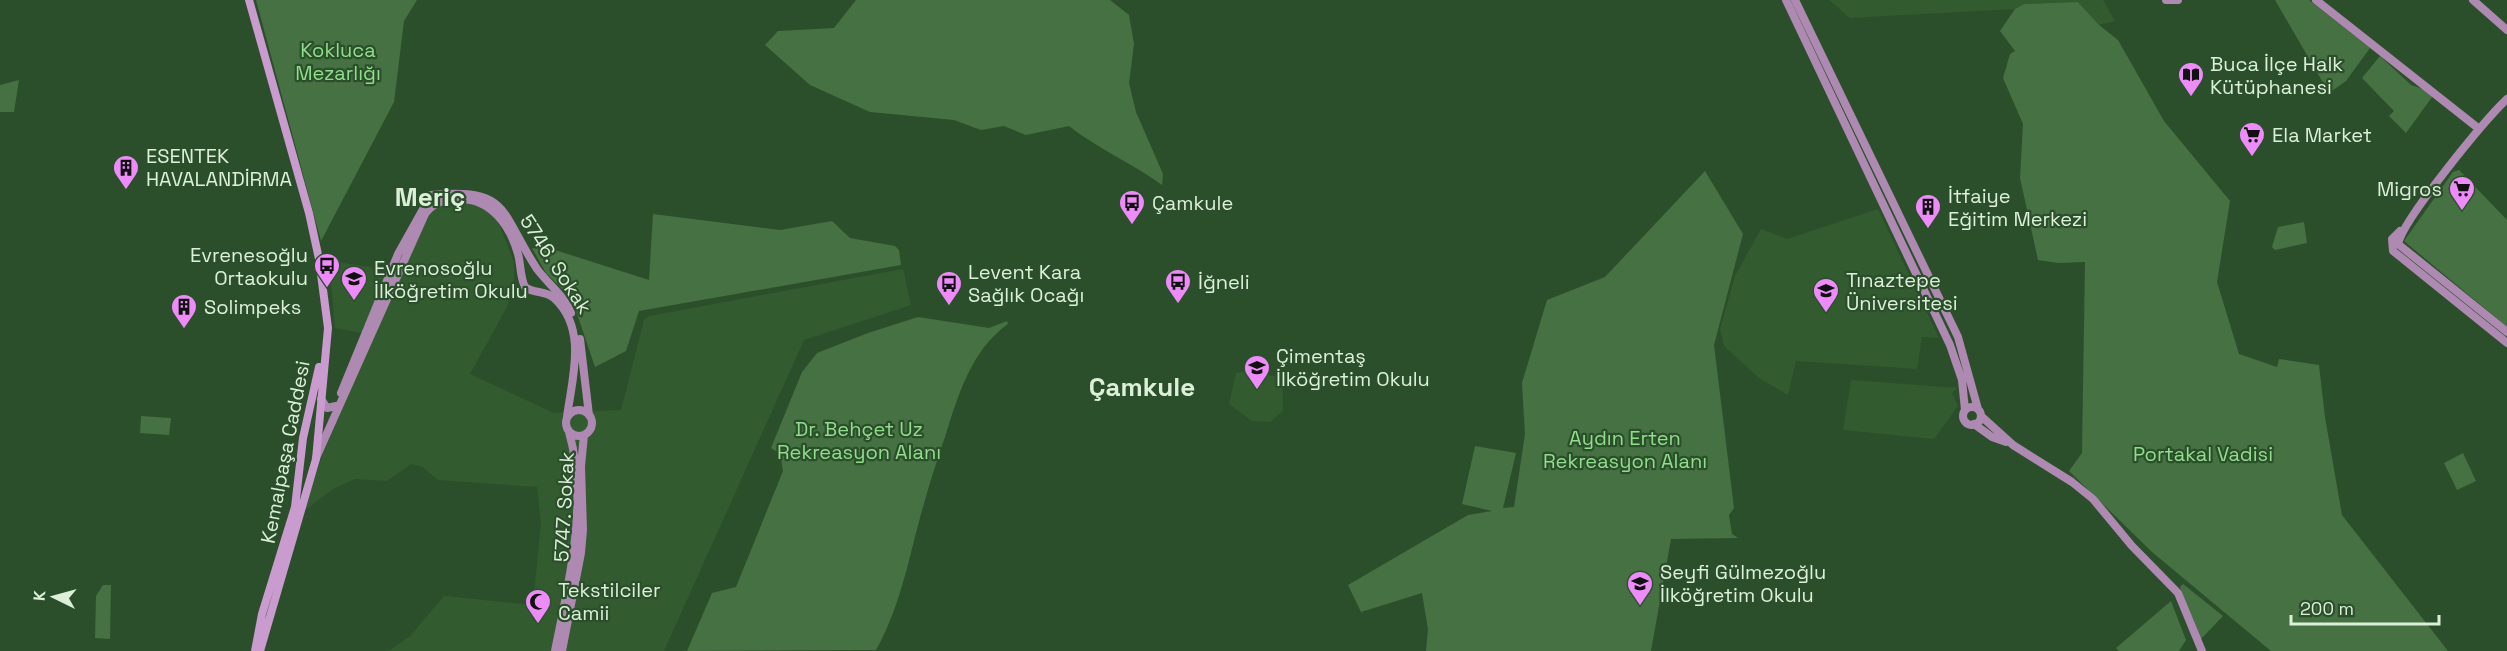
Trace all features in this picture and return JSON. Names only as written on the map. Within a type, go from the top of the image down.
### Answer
[{"type":"main road","name":"Kemalpaşa Caddesi","points":[[249,0],[307,204],[319,259],[328,328],[316,459],[260,651]]},
{"type":"main road","points":[[1786,0],[1950,345],[1962,380],[1966,422],[1974,424],[1992,437],[2013,445]]},
{"type":"main road","points":[[1795,0],[1958,337],[1979,412],[1974,424]]},
{"type":"main road","points":[[2316,0],[2478,128]]},
{"type":"main road","points":[[2473,0],[2507,30]]},
{"type":"main road","points":[[2507,98],[2478,128],[2398,241],[2399,247],[2507,332]]},
{"type":"main road","name":"5746. Sokak","points":[[336,406],[364,332],[400,249],[430,195],[465,193],[489,198],[501,207],[539,271],[569,308],[578,329],[584,359],[592,427],[584,435]]},
{"type":"main road","name":"5746. Sokak","points":[[316,459],[424,214],[435,203],[447,199],[474,199],[491,207],[499,216],[517,251],[525,287],[534,292],[548,293],[564,310],[572,328],[576,347],[566,425],[569,432]]},
{"type":"main road","points":[[2413,217],[2392,239],[2393,251],[2507,343]]},
{"type":"main road","name":"Kemalpaşa Caddesi","points":[[255,651],[262,614],[295,507],[303,438],[328,328]]},
{"type":"main road","points":[[321,399],[327,408],[336,406]]},
{"type":"main road","points":[[318,439],[336,406]]},
{"type":"main road","points":[[1965,410],[1973,407],[2013,445],[2084,491],[2132,546],[2175,588],[2202,651]]},
{"type":"main road","points":[[567,417],[577,410],[589,415]]},
{"type":"main road","points":[[569,432],[576,436],[584,435]]},
{"type":"main road","name":"5747. Sokak","points":[[555,651],[577,528],[573,454],[569,432]]},
{"type":"main road","name":"5747. Sokak","points":[[562,651],[581,553],[583,530],[580,466],[584,435]]},
{"type":"shaded area","points":[[1829,0],[2103,0],[2115,21],[2099,25],[2078,2],[2024,4],[2015,9],[1850,18]]},
{"type":"shaded area","points":[[466,201],[481,204],[499,224],[514,262],[514,284],[507,307],[470,374],[554,413],[621,410],[644,320],[649,316],[903,269],[911,305],[804,340],[664,651],[389,651],[410,636],[444,596],[533,605],[541,522],[537,487],[438,480],[423,467],[411,464],[387,481],[355,479],[333,489],[304,511],[322,456],[427,214],[437,205]]},
{"type":"shaded area","name":"Tınaztepe Üniversitesi","points":[[1878,209],[1939,338],[1922,337],[1917,369],[1796,361],[1788,395],[1759,378],[1724,346],[1720,329],[1735,276],[1761,229],[1787,239]]},
{"type":"shaded area","name":"Evrenosoğlu İlköğretim Okulu","points":[[329,261],[371,267],[375,273],[386,275],[361,333],[335,328]]},
{"type":"shaded area","name":"Çimentaş İlköğretim Okulu","points":[[1248,371],[1282,378],[1283,411],[1270,422],[1252,421],[1229,404],[1236,373]]},
{"type":"shaded area","points":[[1851,380],[1958,388],[1952,393],[1958,406],[1934,439],[1843,430]]},
{"type":"green space","name":"Kokluca Mezarlığı","points":[[256,0],[417,0],[404,21],[394,102],[321,241]]},
{"type":"green space","points":[[856,0],[1110,0],[1129,15],[1134,44],[1129,83],[1136,112],[1163,174],[1162,185],[1069,126],[1026,135],[1004,126],[981,130],[954,120],[870,112],[810,85],[765,45],[778,31],[834,28]]},
{"type":"green space","points":[[2275,0],[2309,0],[2370,48],[2346,81],[2329,93]]},
{"type":"green space","name":"Portakal Vadisi","points":[[2078,2],[2099,25],[2118,40],[2164,121],[2230,201],[2217,282],[2239,354],[2277,367],[2279,359],[2319,365],[2325,417],[2342,515],[2448,651],[2271,651],[2152,552],[2069,471],[2082,453],[2085,262],[2058,263],[2038,260],[2020,178],[2023,124],[2003,78],[2010,54],[2015,51],[2000,31],[2015,9],[2024,4]]},
{"type":"green space","points":[[2380,56],[2411,85],[2435,93],[2406,133],[2389,116],[2394,111],[2362,78]]},
{"type":"green space","points":[[19,80],[14,112],[0,112],[0,85]]},
{"type":"green space","points":[[2459,170],[2507,220],[2507,327],[2404,241],[2453,172]]},
{"type":"green space","name":"Aydın Erten Rekreasyon Alanı","points":[[1705,171],[1743,234],[1714,345],[1734,508],[1729,515],[1732,534],[1738,538],[1671,539],[1651,651],[1426,651],[1428,629],[1422,593],[1361,612],[1348,585],[1468,515],[1492,511],[1462,504],[1475,446],[1516,453],[1503,508],[1514,507],[1525,434],[1522,383],[1547,300],[1605,277]]},
{"type":"green space","points":[[653,214],[780,230],[832,221],[850,238],[895,246],[899,250],[901,265],[639,311],[626,351],[595,367],[572,299],[546,273],[532,248],[552,249],[649,280]]},
{"type":"green space","points":[[2304,222],[2307,243],[2275,250],[2272,247],[2278,227]]},
{"type":"green space","name":"Dr. Behçet Uz Rekreasyon Alanı","points":[[918,317],[989,328],[1007,321],[1008,324],[984,347],[975,360],[961,390],[927,492],[896,605],[876,650],[687,651],[712,593],[736,587],[783,471],[780,454],[771,448],[802,372],[817,353]]},
{"type":"green space","points":[[141,416],[171,418],[169,435],[140,433]]},
{"type":"green space","points":[[2463,453],[2476,481],[2457,490],[2444,463]]},
{"type":"green space","points":[[2183,584],[2223,616],[2201,639],[2197,636],[2180,587]]},
{"type":"green space","points":[[103,585],[111,585],[110,639],[95,638],[96,596]]},
{"type":"green space","points":[[2171,601],[2186,640],[2179,651],[2119,651],[2116,648]]},
{"type":"place","name":"Buca İlçe Halk Kütüphanesi","points":[[2191,98]]},
{"type":"place","name":"Ela Market","points":[[2252,158]]},
{"type":"place","name":"ESENTEK HAVALANDİRMA","points":[[126,191]]},
{"type":"place","name":"Migros","points":[[2462,212]]},
{"type":"place","name":"Çamkule","points":[[1132,226]]},
{"type":"place","name":"İtfaiye Eğitim Merkezi","points":[[1928,230]]},
{"type":"place","name":"Evrenesoğlu Ortaokulu","points":[[327,289]]},
{"type":"place","name":"Evrenosoğlu İlköğretim Okulu","points":[[354,302]]},
{"type":"place","name":"İğneli","points":[[1178,305]]},
{"type":"place","name":"Levent Kara Sağlık Ocağı","points":[[949,307]]},
{"type":"place","name":"Tınaztepe Üniversitesi","points":[[1826,314]]},
{"type":"place","name":"Solimpeks","points":[[184,330]]},
{"type":"place","name":"Çimentaş İlköğretim Okulu","points":[[1257,391]]},
{"type":"place","name":"Seyfi Gülmezoğlu İlköğretim Okulu","points":[[1640,607]]},
{"type":"place","name":"Tekstilciler Camii","points":[[538,625]]},
{"type":"district","name":"Meriç","points":[[430,197]]},
{"type":"district","name":"Çamkule","points":[[1142,387]]}]
